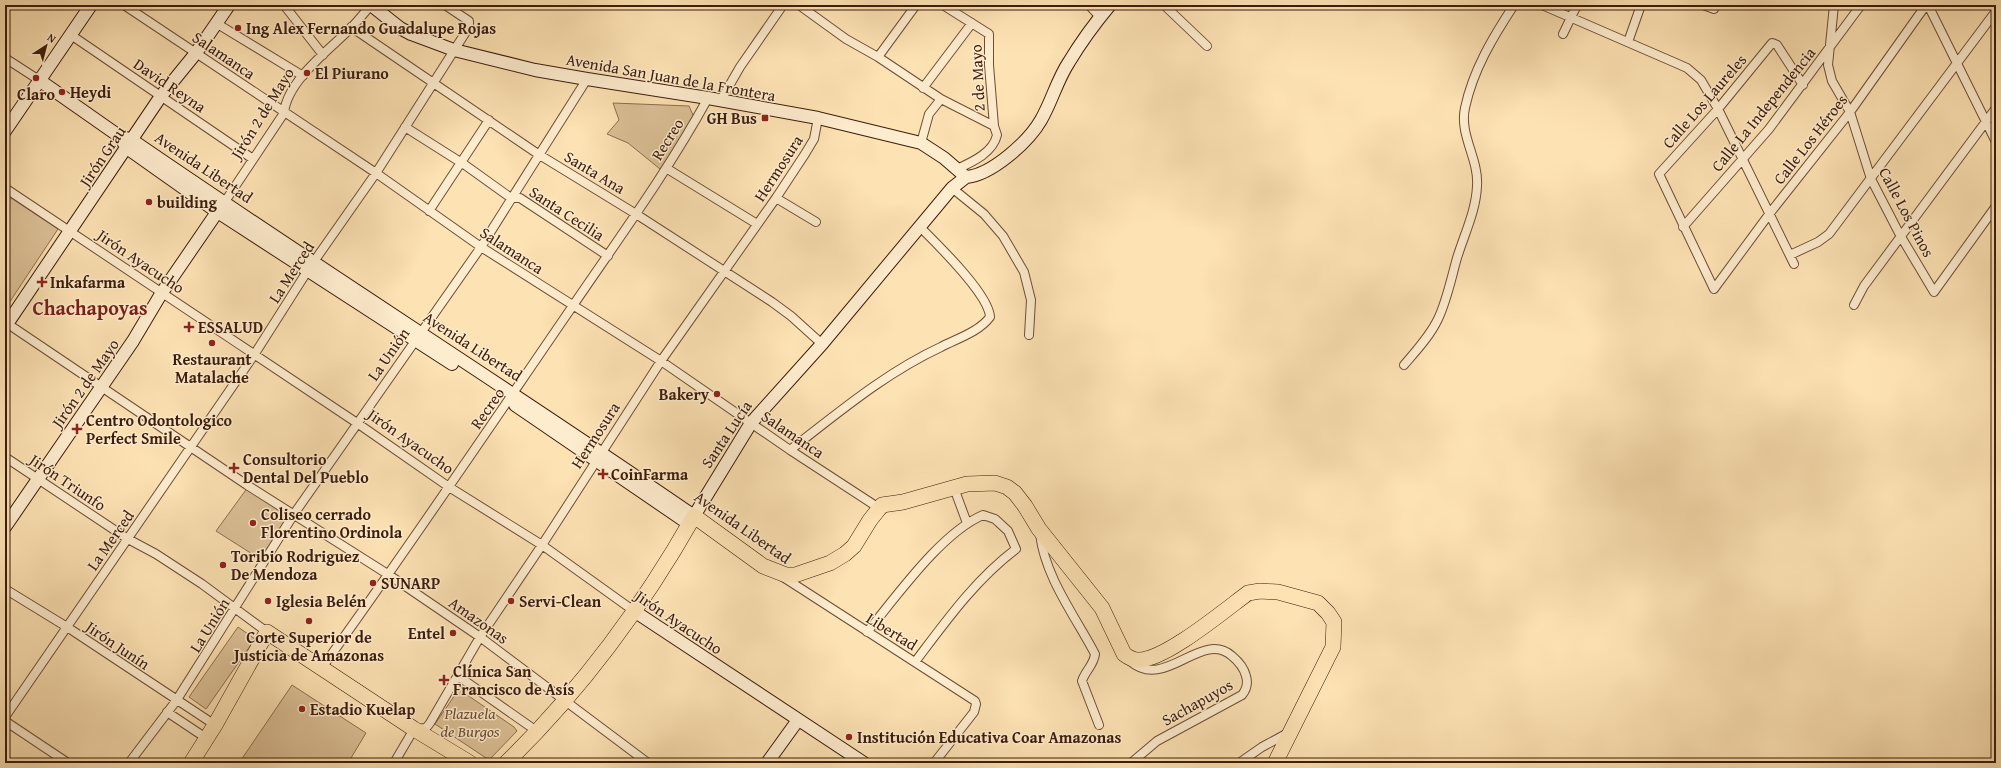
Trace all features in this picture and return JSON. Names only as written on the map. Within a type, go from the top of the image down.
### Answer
[{"type":"highway","points":[[774,571],[786,575],[795,575],[823,565],[845,554],[854,546],[886,508],[967,484],[983,482],[1006,487],[1015,493],[1039,529],[1102,608],[1124,654],[1138,660],[1149,658],[1168,650],[1248,593],[1260,591],[1278,592],[1318,604],[1328,613],[1334,622],[1333,647],[1275,763]]},
{"type":"highway","points":[[791,582],[815,576],[854,557],[886,508]]},
{"type":"highway","name":"Avenida Libertad","points":[[691,520],[763,566],[774,571]]},
{"type":"highway","name":"Avenida Libertad","points":[[691,520],[760,573],[772,579],[791,582]]},
{"type":"highway","name":"Santa Lucía","points":[[506,763],[538,732],[566,701],[634,612],[691,520]]},
{"type":"highway","points":[[190,763],[215,725],[267,632],[321,669],[470,763]]},
{"type":"main road","points":[[5,131],[91,5]]},
{"type":"main road","name":"Jirón Grau","points":[[6,324],[130,144],[161,96],[196,53],[229,5]]},
{"type":"main road","name":"Avenida San Juan de la Frontera","points":[[371,5],[400,28],[411,34],[454,50],[535,70],[722,100],[818,118],[921,143],[962,174]]},
{"type":"main road","name":"Santa Lucía","points":[[691,520],[751,423],[822,344],[962,174],[980,175],[1011,154],[1030,136],[1041,120],[1056,83],[1068,62],[1110,5]]},
{"type":"main road","name":"Avenida Libertad","points":[[39,80],[221,207],[511,397],[691,520]]},
{"type":"main road","name":"Jirón 2 de Mayo","points":[[5,527],[133,341],[161,294],[221,207]]},
{"type":"main road","name":"Jirón Ayacucho","points":[[634,612],[798,720],[840,745],[864,763]]},
{"type":"main road","points":[[768,763],[798,720]]},
{"type":"street","name":"Salamanca","points":[[124,5],[376,173],[480,247],[661,361],[790,450],[886,508]]},
{"type":"street","points":[[284,5],[323,55]]},
{"type":"street","name":"Jirón 2 de Mayo","points":[[221,207],[284,113],[285,103],[303,76],[351,28],[371,5]]},
{"type":"street","name":"La Merced","points":[[5,717],[254,355],[311,266],[376,173],[469,27],[470,22],[466,18],[445,5]]},
{"type":"street","points":[[722,100],[740,68],[783,5]]},
{"type":"street","points":[[799,5],[846,39],[878,57],[923,88],[941,99],[994,126],[997,135],[990,148],[962,174]]},
{"type":"street","points":[[878,57],[916,5]]},
{"type":"street","name":"2 de Mayo","points":[[943,5],[989,34],[989,65],[994,126]]},
{"type":"street","points":[[1089,5],[1100,17]]},
{"type":"street","points":[[1164,5],[1207,46]]},
{"type":"street","points":[[1404,365],[1425,340],[1438,320],[1470,221],[1477,186],[1476,165],[1465,130],[1464,110],[1481,58],[1514,5]]},
{"type":"street","points":[[1542,5],[1687,68],[1701,80],[1718,109],[1794,264]]},
{"type":"street","points":[[1563,34],[1577,5]]},
{"type":"street","points":[[1628,42],[1641,5]]},
{"type":"street","points":[[1703,5],[1714,9]]},
{"type":"street","name":"Calle La Independencia","points":[[1683,227],[1769,129],[1861,5]]},
{"type":"street","points":[[1927,5],[1996,142]]},
{"type":"street","name":"Calle Los Héroes","points":[[1683,227],[1714,289],[1770,213],[1850,112],[1927,5]]},
{"type":"street","name":"Calle Los Pinos","points":[[1835,6],[1828,65],[1832,81],[1850,112],[1871,179],[1900,235],[1934,292],[1996,206]]},
{"type":"street","points":[[1790,255],[1818,242],[1829,234],[1996,11]]},
{"type":"street","points":[[216,23],[303,76]]},
{"type":"street","points":[[923,88],[972,23]]},
{"type":"street","name":"Santa Ana","points":[[351,28],[538,154],[636,214],[723,270],[791,316],[822,344]]},
{"type":"street","name":"David Reyna","points":[[71,35],[253,158]]},
{"type":"street","name":"Calle Los Laureles","points":[[1683,227],[1660,174],[1718,109],[1772,43],[1777,45],[1803,85]]},
{"type":"street","name":"Avenida Libertad","points":[[5,58],[39,80]]},
{"type":"street","name":"La Unión","points":[[129,763],[176,701],[294,514],[480,247],[538,154],[588,79]]},
{"type":"street","name":"Recreo","points":[[321,669],[388,575],[608,256],[666,168],[708,98]]},
{"type":"street","points":[[921,143],[929,114],[941,99]]},
{"type":"street","points":[[1854,305],[1864,286],[1900,235],[1996,108]]},
{"type":"street","name":"Hermosura","points":[[414,729],[426,728],[430,722],[480,637],[542,545],[598,456],[723,270],[776,198],[814,139],[818,118]]},
{"type":"street","points":[[429,211],[489,120]]},
{"type":"street","name":"Santa Cecilia","points":[[405,127],[511,198],[520,198],[608,256]]},
{"type":"street","points":[[666,168],[757,224]]},
{"type":"street","name":"Jirón Ayacucho","points":[[5,188],[161,294],[357,423],[448,487],[542,545],[634,612]]},
{"type":"street","points":[[952,188],[984,214],[1015,255],[1024,272],[1031,300],[1029,335]]},
{"type":"street","points":[[776,198],[816,222]]},
{"type":"street","points":[[790,450],[862,394],[900,370],[914,359],[966,335],[986,323],[990,317],[990,312],[967,278],[918,226]]},
{"type":"street","name":"Amazonas","points":[[6,324],[191,448],[388,575],[480,637],[648,763]]},
{"type":"street","name":"Jirón Triunfo","points":[[5,457],[39,478],[128,539],[156,554],[202,584],[267,632]]},
{"type":"street","points":[[954,488],[967,523]]},
{"type":"street","points":[[867,632],[921,568],[967,523],[984,515],[995,519],[1008,531],[1016,549],[992,568],[959,603],[915,662]]},
{"type":"street","points":[[1039,529],[1041,546],[1049,568],[1095,654],[1094,663],[1083,676],[1082,681],[1099,725]]},
{"type":"street","name":"Avenida Libertad","points":[[774,571],[791,582]]},
{"type":"street","name":"Libertad","points":[[791,582],[975,701],[976,704],[974,712],[934,763]]},
{"type":"street","name":"Jirón Junín","points":[[5,589],[67,627],[176,701],[215,725]]},
{"type":"street","name":"Sachapuyos","points":[[1124,654],[1139,668],[1148,670],[1160,669],[1206,649],[1218,649],[1228,653],[1237,660],[1246,674],[1247,687],[1242,695],[1157,741],[1131,763]]},
{"type":"street","points":[[458,676],[538,732]]},
{"type":"street","points":[[167,712],[206,738]]},
{"type":"street","points":[[5,721],[68,763]]},
{"type":"street","points":[[394,763],[414,729]]},
{"type":"street","points":[[1239,763],[1262,747],[1291,732]]},
{"type":"green space","points":[[613,103],[689,106],[696,122],[660,169],[628,143],[607,134],[619,120]]},
{"type":"green space","points":[[5,194],[58,229],[5,309]]},
{"type":"green space","name":"Coliseo cerrado Florentino Ordinola","points":[[248,487],[291,516],[260,559],[216,531]]},
{"type":"green space","points":[[238,627],[255,639],[206,709],[189,697]]},
{"type":"green space","name":"Estadio Kuelap","points":[[292,685],[366,733],[348,763],[239,763]]},
{"type":"green space","name":"Plazuela de Burgos","points":[[460,690],[514,727],[517,731],[490,759],[486,758],[435,724],[457,692]]},
{"type":"place","name":"Ing Alex Fernando Guadalupe Rojas","points":[[238,28]]},
{"type":"place","name":"El Piurano","points":[[307,73]]},
{"type":"place","name":"Claro","points":[[36,78]]},
{"type":"place","name":"Heydi","points":[[62,92]]},
{"type":"place","name":"GH Bus","points":[[765,118]]},
{"type":"place","name":"building","points":[[149,202]]},
{"type":"place","name":"Inkafarma","points":[[42,282]]},
{"type":"place","name":"ESSALUD","points":[[189,327]]},
{"type":"place","name":"Restaurant Matalache","points":[[212,343]]},
{"type":"place","name":"Bakery","points":[[717,394]]},
{"type":"place","name":"Centro Odontologico Perfect Smile","points":[[77,429]]},
{"type":"place","name":"Consultorio Dental Del Pueblo","points":[[234,468]]},
{"type":"place","name":"CoinFarma","points":[[603,474]]},
{"type":"place","name":"Coliseo cerrado Florentino Ordinola","points":[[253,523]]},
{"type":"place","name":"Toribio Rodriguez De Mendoza","points":[[223,565]]},
{"type":"place","name":"SUNARP","points":[[373,583]]},
{"type":"place","name":"Iglesia Belén","points":[[268,601]]},
{"type":"place","name":"Servi-Clean","points":[[511,601]]},
{"type":"place","name":"Corte Superior de Justicia de Amazonas","points":[[309,621]]},
{"type":"place","name":"Entel","points":[[453,633]]},
{"type":"place","name":"Clínica San Francisco de Asís","points":[[444,680]]},
{"type":"place","name":"Estadio Kuelap","points":[[302,709]]},
{"type":"place","name":"Institución Educativa Coar Amazonas","points":[[849,737]]},
{"type":"district","name":"Chachapoyas","points":[[90,308]]}]
